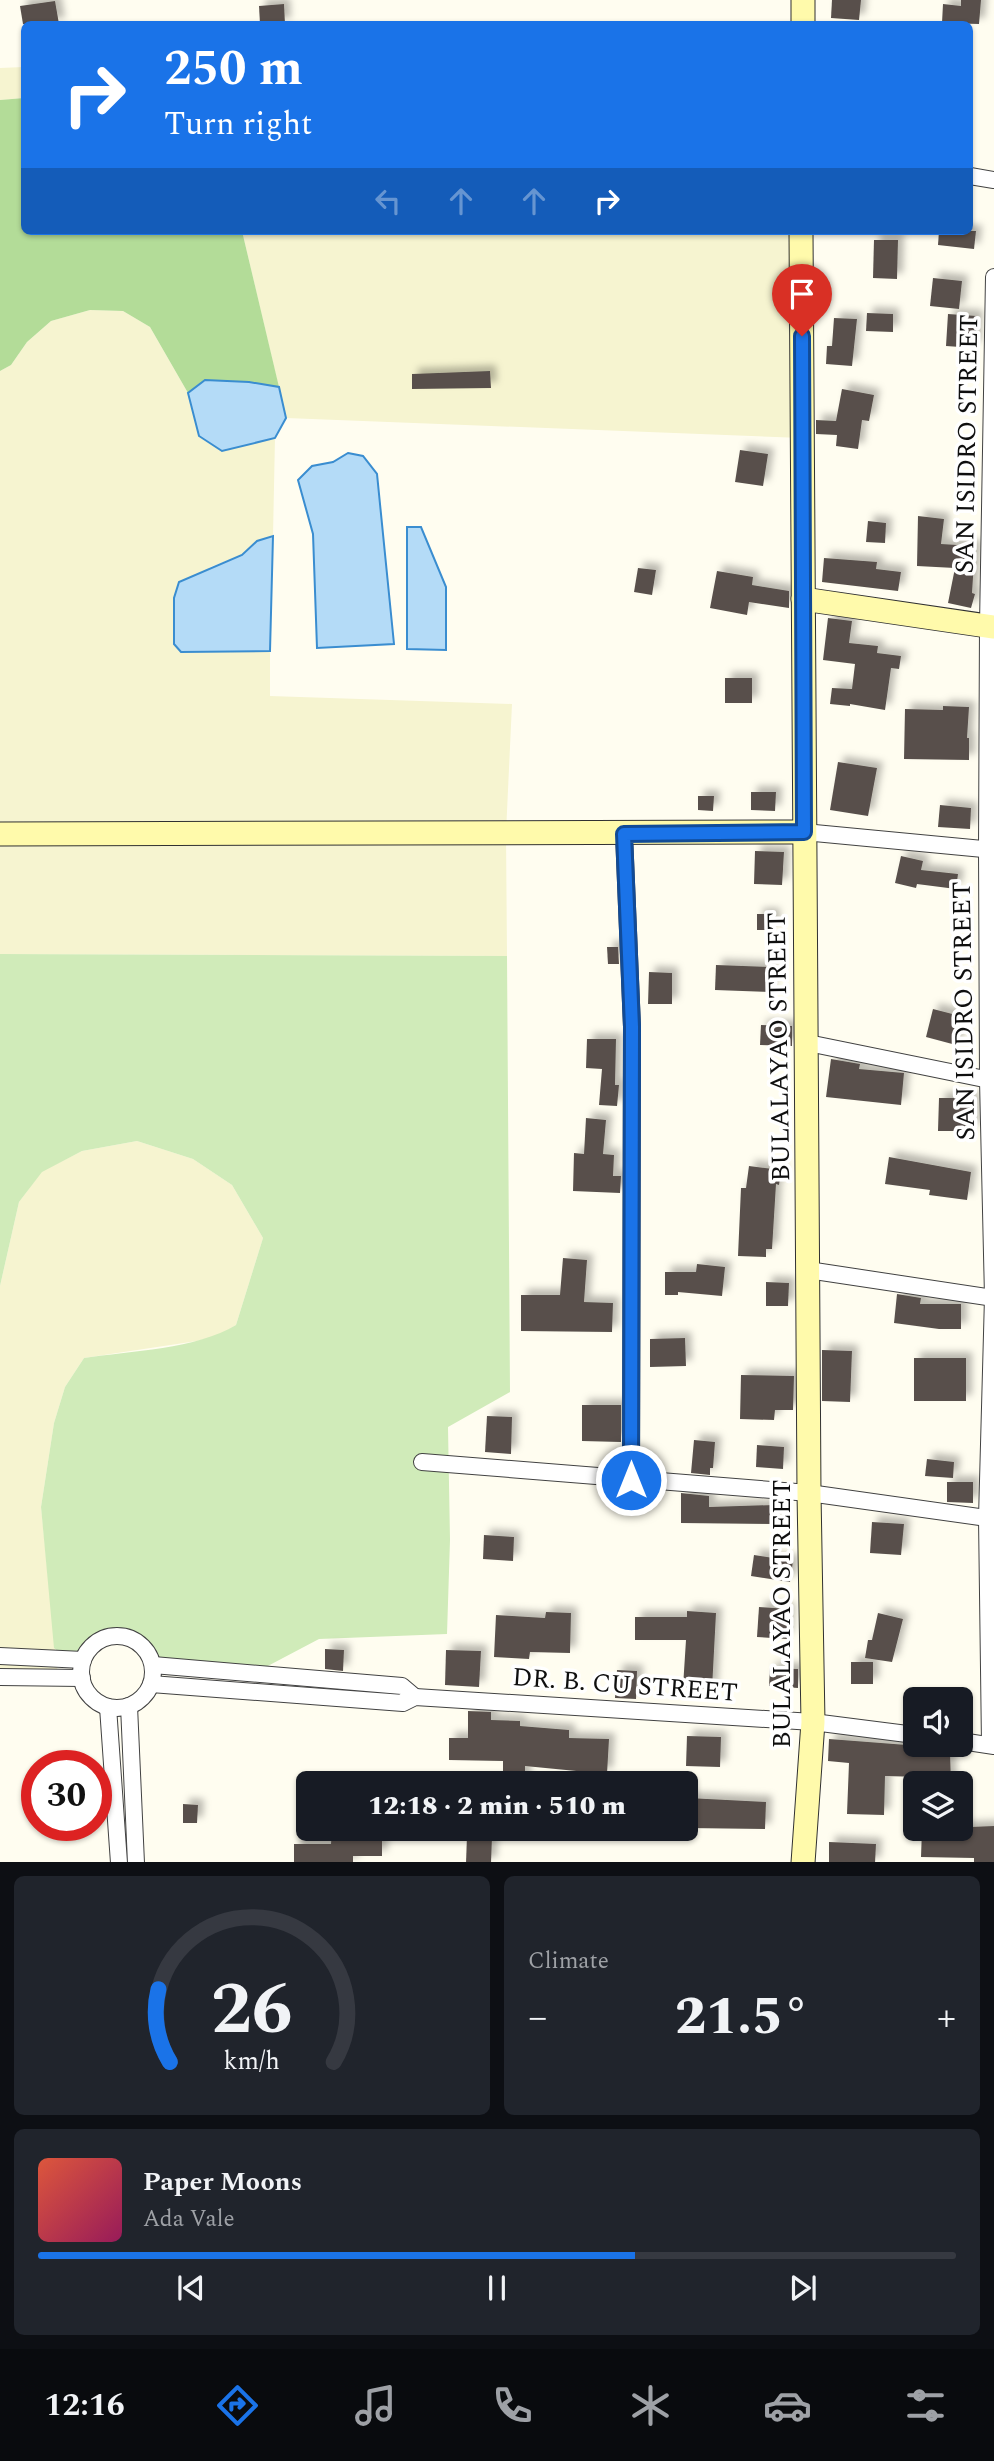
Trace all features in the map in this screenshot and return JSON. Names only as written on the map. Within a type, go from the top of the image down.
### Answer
[{"type":"street","points":[[803,0],[803,21]]},
{"type":"street","points":[[973,176],[994,180]]},
{"type":"street","name":"BULALAYAO STREET","points":[[802,235],[804,832],[813,1722],[803,1862]]},
{"type":"street","name":"SAN ISIDRO STREET","points":[[992,1745],[990,849],[994,277]]},
{"type":"street","points":[[803,599],[991,626]]},
{"type":"street","points":[[0,834],[804,832],[990,849]]},
{"type":"street","points":[[624,834],[632,1027],[631,1480]]},
{"type":"street","points":[[808,1043],[991,1081]]},
{"type":"street","points":[[808,1270],[993,1297]]},
{"type":"street","points":[[422,1462],[809,1493],[991,1519]]},
{"type":"street","points":[[120,1636],[130,1638],[145,1648],[153,1665],[152,1684],[141,1699],[130,1706],[108,1707],[90,1695],[82,1678],[83,1660],[94,1644],[102,1639],[120,1636]]},
{"type":"street","points":[[0,1656],[83,1660]]},
{"type":"street","name":"DR. B. CU STREET","points":[[153,1665],[402,1686],[415,1697]]},
{"type":"street","points":[[0,1677],[82,1678]]},
{"type":"street","name":"DR. B. CU STREET","points":[[152,1684],[403,1703],[415,1697],[813,1722],[903,1733]]},
{"type":"street","points":[[130,1706],[136,1862]]},
{"type":"street","points":[[108,1707],[119,1862]]},
{"type":"street","points":[[973,1743],[992,1745]]},
{"type":"shaded area","points":[[21,67],[21,98],[0,100],[0,68]]},
{"type":"shaded area","points":[[243,235],[801,235],[802,438],[286,418]]},
{"type":"shaded area","points":[[90,310],[123,311],[150,327],[188,393],[199,437],[222,451],[275,438],[273,536],[257,541],[242,555],[210,567],[174,643],[181,652],[270,651],[270,696],[512,704],[506,833],[507,956],[0,954],[0,371],[11,365],[27,342],[51,321]]},
{"type":"shaded area","points":[[137,1141],[193,1159],[232,1185],[263,1238],[236,1325],[220,1335],[197,1341],[84,1358],[65,1387],[54,1423],[41,1507],[58,1676],[0,1678],[0,1286],[19,1202],[42,1171],[82,1151]]},
{"type":"green space","points":[[21,98],[21,235],[243,235],[279,387],[249,382],[205,380],[188,393],[150,327],[123,311],[90,310],[51,321],[27,342],[11,365],[0,371],[0,100]]},
{"type":"green space","points":[[0,954],[507,956],[510,1392],[448,1427],[450,1540],[447,1634],[319,1639],[264,1668],[150,1656],[131,1639],[111,1636],[92,1646],[81,1669],[54,1648],[41,1507],[54,1423],[65,1387],[84,1358],[183,1344],[220,1333],[236,1325],[263,1238],[232,1185],[193,1159],[137,1141],[82,1151],[42,1172],[19,1202],[0,1286]]},
{"type":"water","points":[[205,380],[249,382],[279,387],[286,418],[275,438],[222,451],[199,436],[188,393]]},
{"type":"water","points":[[348,453],[363,456],[377,474],[394,644],[317,648],[313,534],[298,480],[312,466],[333,462]]},
{"type":"water","points":[[407,527],[421,527],[446,587],[446,650],[407,649]]},
{"type":"water","points":[[273,536],[270,651],[181,652],[174,644],[174,598],[179,582],[242,555],[257,541]]},
{"type":"building","points":[[832,0],[861,0],[859,20],[831,18]]},
{"type":"building","points":[[961,0],[981,0],[979,24],[973,24],[973,21],[942,21],[943,4],[961,6]]},
{"type":"building","points":[[55,1],[58,21],[22,21],[20,6]]},
{"type":"building","points":[[284,4],[285,21],[260,21],[259,6]]},
{"type":"building","points":[[973,231],[976,231],[974,249],[938,245],[939,235],[973,235]]},
{"type":"building","points":[[874,240],[898,240],[897,279],[873,278]]},
{"type":"building","points":[[933,278],[962,281],[959,309],[930,306]]},
{"type":"building","points":[[867,313],[893,314],[893,332],[866,331]]},
{"type":"building","points":[[948,314],[977,316],[975,348],[946,346]]},
{"type":"building","points":[[834,318],[857,319],[852,366],[826,364],[827,346],[832,346]]},
{"type":"building","points":[[490,371],[491,388],[412,389],[412,374]]},
{"type":"building","points":[[842,389],[874,395],[869,421],[862,420],[858,449],[836,446],[837,435],[816,434],[816,420],[836,421]]},
{"type":"building","points":[[740,450],[768,454],[763,486],[735,482]]},
{"type":"building","points":[[918,516],[944,519],[941,544],[975,546],[972,593],[975,594],[971,608],[948,603],[955,568],[917,566]]},
{"type":"building","points":[[868,521],[886,523],[885,543],[866,542]]},
{"type":"building","points":[[824,558],[877,562],[876,569],[901,572],[898,591],[822,582]]},
{"type":"building","points":[[638,568],[656,570],[652,595],[634,592]]},
{"type":"building","points":[[717,571],[753,577],[752,585],[789,591],[789,608],[749,602],[747,615],[710,608]]},
{"type":"building","points":[[828,618],[852,621],[849,643],[878,646],[877,653],[901,656],[899,669],[891,668],[885,710],[850,704],[830,704],[832,688],[852,689],[855,664],[823,660]]},
{"type":"building","points":[[725,678],[752,678],[752,703],[725,703]]},
{"type":"building","points":[[943,706],[969,707],[969,760],[904,759],[905,709],[943,710]]},
{"type":"building","points":[[838,762],[877,768],[868,816],[830,810]]},
{"type":"building","points":[[751,792],[776,792],[775,811],[751,810]]},
{"type":"building","points":[[698,796],[714,796],[713,811],[698,810]]},
{"type":"building","points":[[940,805],[971,808],[970,829],[938,827]]},
{"type":"building","points":[[755,851],[784,852],[782,885],[754,884]]},
{"type":"building","points":[[901,856],[923,861],[921,870],[958,874],[956,889],[917,884],[916,888],[895,883]]},
{"type":"building","points":[[757,914],[774,914],[774,930],[757,930]]},
{"type":"building","points":[[607,947],[618,947],[619,964],[608,964]]},
{"type":"building","points":[[716,965],[771,967],[770,992],[715,990]]},
{"type":"building","points":[[649,972],[672,973],[672,1004],[648,1004]]},
{"type":"building","points":[[933,1009],[964,1017],[956,1045],[926,1037]]},
{"type":"building","points":[[761,1025],[792,1026],[792,1046],[760,1045]]},
{"type":"building","points":[[587,1039],[616,1039],[615,1085],[619,1085],[617,1106],[599,1105],[602,1069],[586,1068]]},
{"type":"building","points":[[831,1059],[860,1064],[859,1069],[904,1073],[901,1105],[826,1097]]},
{"type":"building","points":[[939,1098],[973,1098],[973,1131],[938,1131]]},
{"type":"building","points":[[586,1118],[606,1120],[603,1154],[614,1155],[613,1176],[621,1176],[620,1193],[573,1191],[574,1153],[584,1154]]},
{"type":"building","points":[[889,1157],[971,1172],[967,1200],[929,1195],[930,1190],[885,1184]]},
{"type":"building","points":[[749,1166],[781,1170],[779,1185],[776,1184],[772,1249],[766,1249],[766,1257],[738,1256],[741,1188],[746,1188]]},
{"type":"building","points":[[563,1258],[587,1260],[584,1302],[613,1303],[612,1332],[521,1331],[521,1295],[560,1295]]},
{"type":"building","points":[[697,1264],[725,1267],[722,1296],[678,1292],[678,1295],[665,1295],[665,1272],[696,1272]]},
{"type":"building","points":[[766,1282],[789,1283],[788,1306],[766,1306]]},
{"type":"building","points":[[897,1294],[921,1298],[920,1304],[961,1304],[961,1329],[894,1323]]},
{"type":"building","points":[[685,1338],[686,1366],[650,1367],[650,1339]]},
{"type":"building","points":[[822,1350],[852,1351],[850,1402],[822,1401]]},
{"type":"building","points":[[914,1358],[966,1358],[966,1401],[914,1401]]},
{"type":"building","points":[[741,1375],[794,1376],[793,1410],[775,1410],[774,1420],[740,1419]]},
{"type":"building","points":[[582,1405],[621,1405],[621,1442],[582,1441]]},
{"type":"building","points":[[487,1416],[512,1417],[511,1454],[485,1452]]},
{"type":"building","points":[[694,1440],[715,1442],[710,1475],[691,1473]]},
{"type":"building","points":[[757,1445],[784,1447],[783,1469],[756,1467]]},
{"type":"building","points":[[927,1459],[954,1462],[953,1478],[925,1476]]},
{"type":"building","points":[[947,1482],[973,1482],[973,1503],[947,1502]]},
{"type":"building","points":[[681,1493],[709,1496],[709,1507],[774,1505],[774,1524],[681,1523]]},
{"type":"building","points":[[872,1522],[904,1524],[901,1555],[870,1553]]},
{"type":"building","points":[[484,1535],[514,1537],[513,1561],[483,1559]]},
{"type":"building","points":[[754,1555],[793,1561],[790,1582],[751,1576]]},
{"type":"building","points":[[759,1607],[789,1609],[787,1639],[757,1637]]},
{"type":"building","points":[[687,1611],[716,1613],[712,1689],[683,1687],[686,1640],[635,1640],[635,1617],[687,1617]]},
{"type":"building","points":[[546,1612],[571,1613],[570,1653],[530,1652],[529,1659],[494,1657],[496,1615],[545,1618]]},
{"type":"building","points":[[878,1613],[903,1619],[892,1662],[865,1658],[868,1640],[872,1640]]},
{"type":"building","points":[[325,1649],[344,1650],[343,1671],[325,1669]]},
{"type":"building","points":[[446,1650],[481,1651],[479,1687],[445,1685]]},
{"type":"building","points":[[851,1662],[873,1662],[873,1684],[851,1684]]},
{"type":"building","points":[[770,1668],[798,1669],[798,1688],[769,1686]]},
{"type":"building","points":[[617,1670],[637,1671],[636,1699],[615,1698]]},
{"type":"building","points":[[468,1711],[491,1712],[491,1720],[520,1721],[520,1726],[569,1730],[569,1738],[609,1739],[607,1771],[525,1766],[525,1771],[503,1771],[503,1761],[449,1760],[449,1738],[468,1738]]},
{"type":"building","points":[[687,1736],[721,1737],[720,1767],[686,1766]]},
{"type":"building","points":[[829,1739],[903,1745],[903,1757],[950,1757],[951,1771],[903,1771],[903,1776],[885,1776],[884,1815],[847,1814],[849,1763],[828,1761]]},
{"type":"building","points":[[698,1799],[766,1802],[765,1829],[698,1828]]},
{"type":"building","points":[[183,1804],[198,1805],[197,1823],[183,1823]]},
{"type":"building","points":[[994,1826],[994,1862],[974,1862],[974,1858],[921,1857],[922,1841],[973,1841],[973,1827]]},
{"type":"building","points":[[382,1841],[382,1856],[353,1856],[353,1862],[294,1862],[294,1844]]},
{"type":"building","points":[[467,1841],[492,1841],[491,1862],[466,1862]]},
{"type":"building","points":[[829,1842],[876,1844],[875,1862],[829,1862]]},
{"type":"route","points":[[631,1480],[632,1027],[624,834],[804,832],[802,336]]}]
